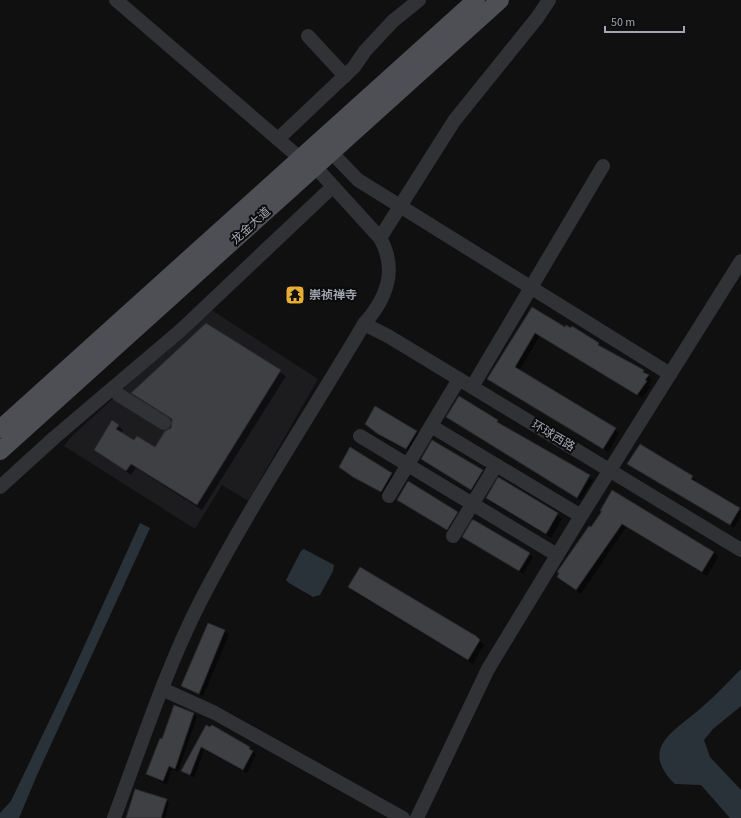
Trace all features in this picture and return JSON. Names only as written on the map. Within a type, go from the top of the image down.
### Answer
[{"type":"main road","name":"龙金大道","points":[[0,451],[306,163],[476,0]]},
{"type":"main road","name":"龙金大道","points":[[0,429],[306,163],[332,153],[500,0]]},
{"type":"street","points":[[114,818],[187,628],[226,553],[364,324],[377,310],[389,279],[388,256],[380,238],[306,163],[116,0]]},
{"type":"street","points":[[278,139],[345,76],[394,21],[419,0]]},
{"type":"street","points":[[380,238],[454,121],[549,0]]},
{"type":"street","points":[[308,36],[345,76]]},
{"type":"street","points":[[332,153],[358,180],[670,374]]},
{"type":"street","points":[[306,163],[327,192],[373,243],[380,258],[380,277],[364,324]]},
{"type":"street","points":[[472,387],[603,166]]},
{"type":"street","points":[[0,487],[181,330],[327,192]]},
{"type":"street","points":[[417,818],[488,669],[581,516],[741,261]]},
{"type":"street","name":"环球西路","points":[[364,324],[388,336],[741,550]]},
{"type":"street","points":[[389,496],[459,379]]},
{"type":"street","points":[[113,388],[119,395],[164,423]]},
{"type":"street","points":[[431,426],[581,516]]},
{"type":"street","points":[[360,436],[557,555]]},
{"type":"street","points":[[454,536],[496,465]]},
{"type":"street","points":[[162,690],[215,713],[403,818]]},
{"type":"shaded area","points":[[210,309],[318,379],[248,501],[222,485],[195,529],[64,446],[70,438]]},
{"type":"shaded area","points":[[140,523],[150,528],[37,775],[19,818],[0,818],[0,813],[11,801],[66,686]]},
{"type":"shaded area","points":[[304,549],[334,565],[333,571],[320,595],[313,597],[286,580],[301,551]]},
{"type":"shaded area","points":[[741,669],[741,706],[713,729],[704,740],[710,757],[741,790],[741,818],[730,818],[701,785],[675,784],[664,771],[660,760],[660,750],[664,741],[672,733],[716,694]]},
{"type":"building","points":[[532,307],[565,327],[566,325],[571,328],[572,326],[599,343],[598,345],[644,370],[643,372],[649,375],[645,380],[647,381],[637,395],[535,333],[515,367],[616,428],[603,449],[487,379]]},
{"type":"building","points":[[206,323],[281,370],[197,505],[131,464],[126,471],[94,450],[112,420],[119,425],[116,429],[134,440],[137,436],[155,447],[165,431],[171,428],[172,419],[131,393]]},
{"type":"building","points":[[459,396],[498,420],[497,422],[590,475],[577,498],[446,417]]},
{"type":"building","points":[[375,406],[417,431],[406,449],[378,434],[365,424]]},
{"type":"building","points":[[432,440],[483,470],[471,490],[421,459]]},
{"type":"building","points":[[640,444],[693,476],[691,479],[740,508],[730,525],[627,464]]},
{"type":"building","points":[[350,447],[392,473],[381,492],[353,477],[339,467]]},
{"type":"building","points":[[498,477],[558,513],[546,534],[486,498]]},
{"type":"building","points":[[408,481],[458,512],[447,530],[397,500]]},
{"type":"building","points":[[612,490],[714,552],[702,572],[622,524],[576,590],[557,577],[559,573],[557,572],[589,526],[591,527],[602,511],[600,511]]},
{"type":"building","points":[[472,520],[530,553],[519,571],[462,537]]},
{"type":"building","points":[[360,567],[476,636],[480,640],[468,660],[348,587]]},
{"type":"building","points":[[208,623],[225,630],[199,694],[181,686]]},
{"type":"building","points":[[174,705],[194,713],[175,769],[169,766],[163,781],[146,774],[160,738],[162,739]]},
{"type":"building","points":[[206,725],[210,727],[212,725],[250,747],[249,749],[253,751],[243,770],[201,747],[190,775],[181,771]]},
{"type":"building","points":[[135,789],[167,799],[161,818],[126,818]]},
{"type":"place","name":"崇祯禅寺","points":[[295,295]]}]
